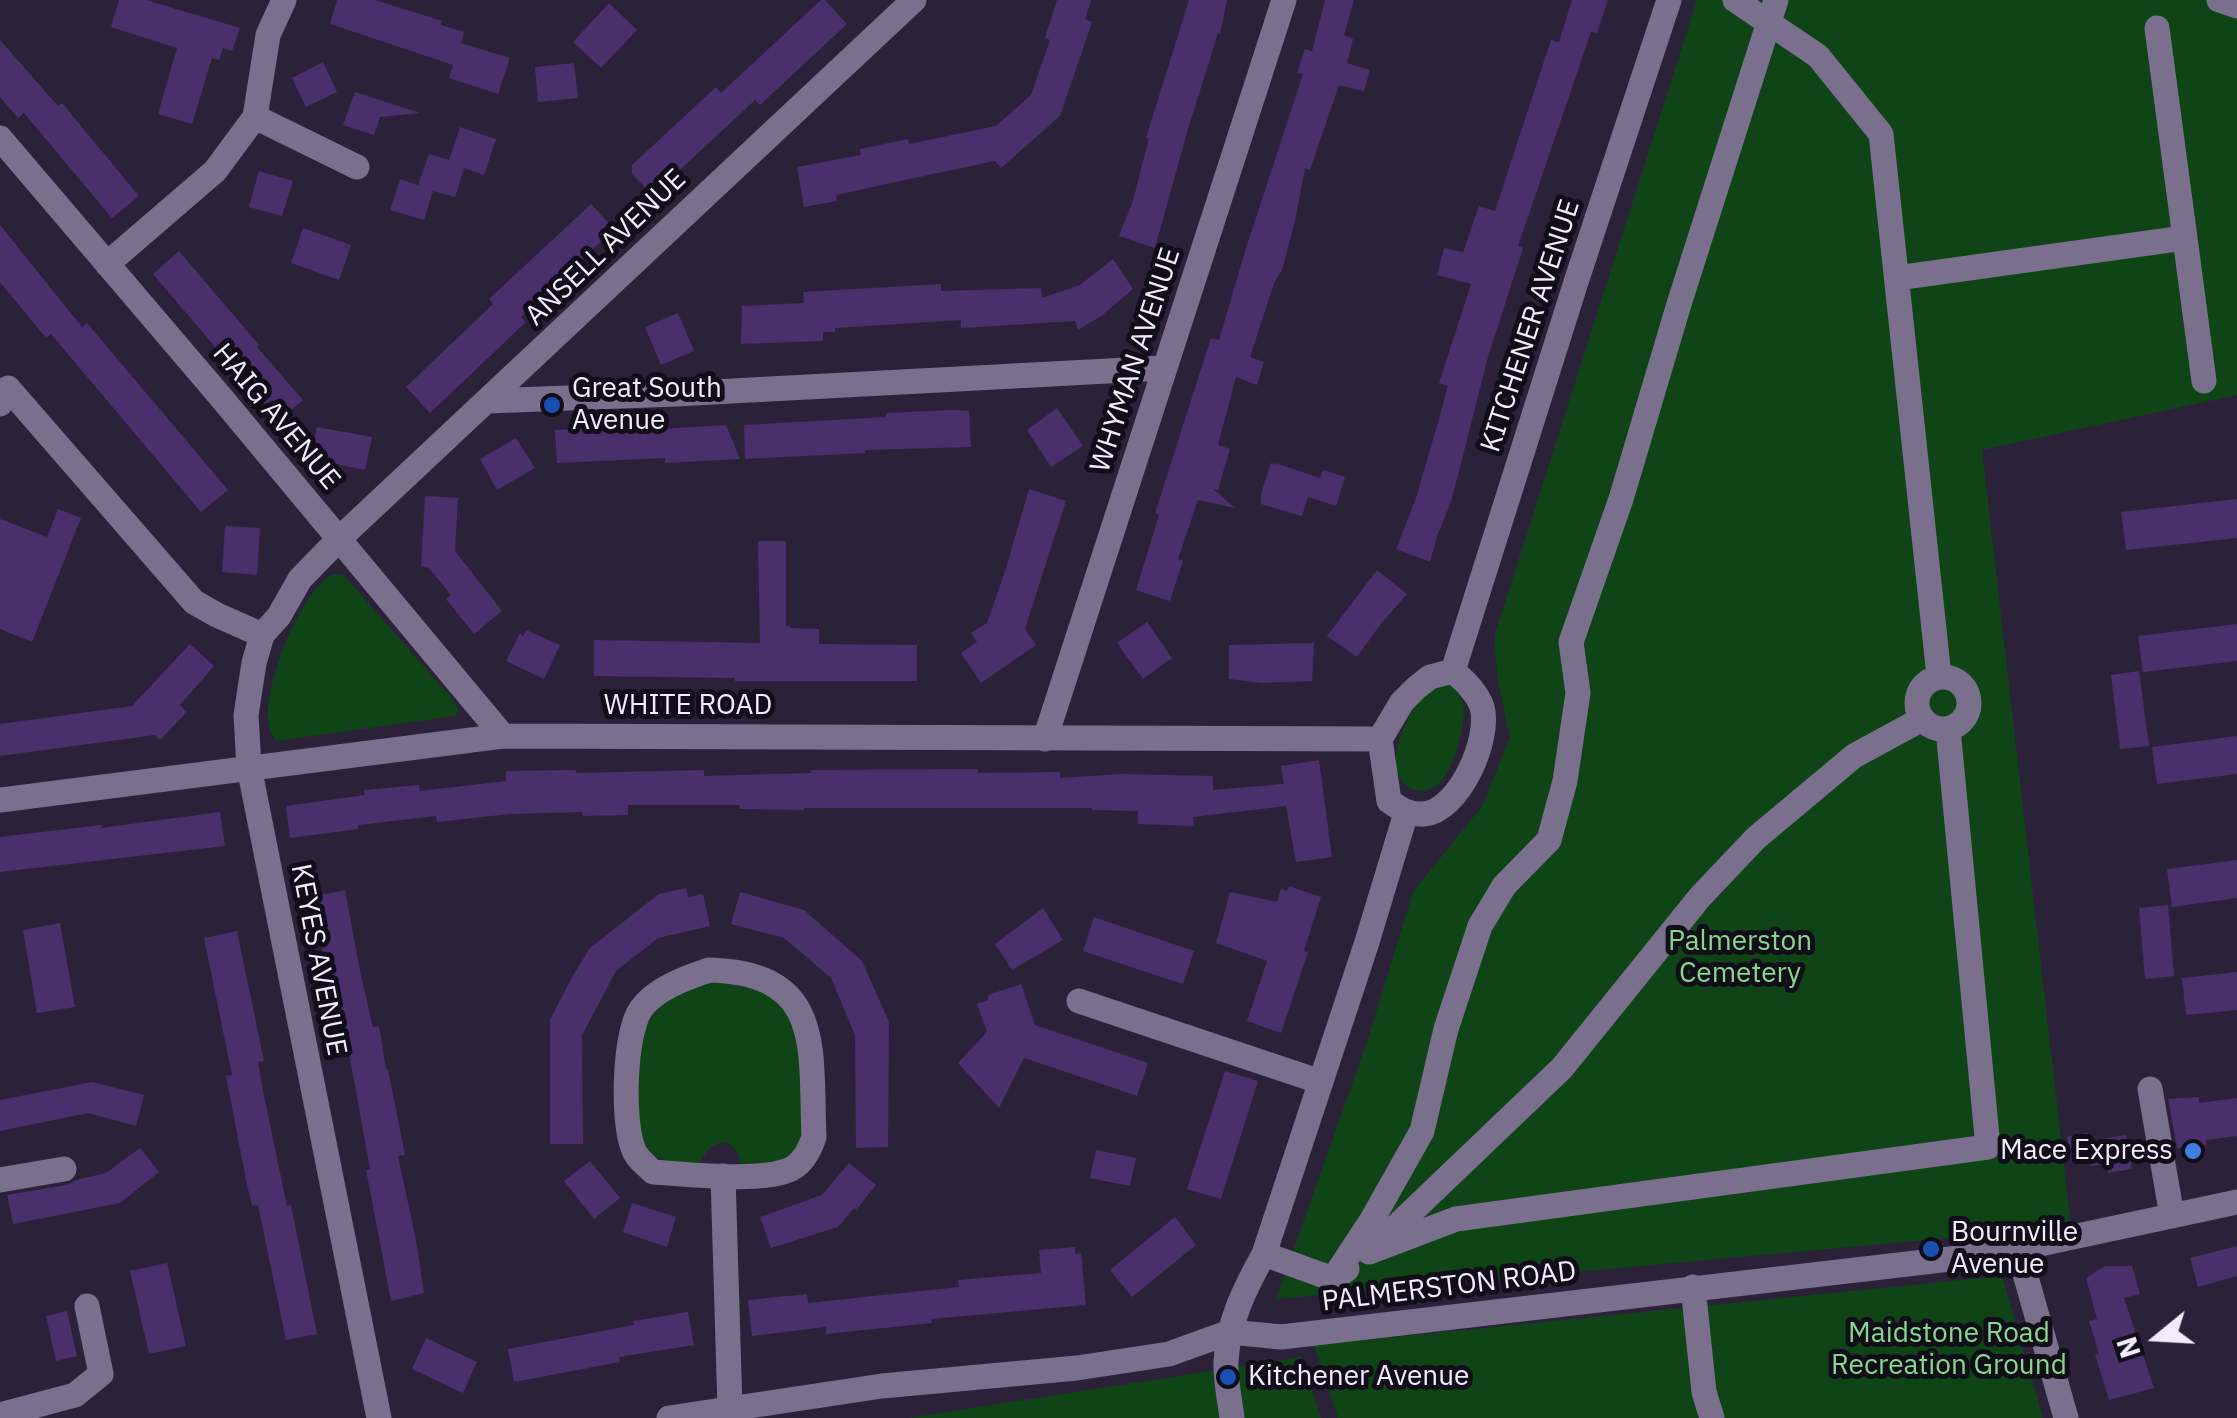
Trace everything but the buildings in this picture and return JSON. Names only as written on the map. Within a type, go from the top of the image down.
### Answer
[{"type":"street","points":[[107,264],[215,170],[255,117],[268,35],[284,0]]},
{"type":"street","name":"ANSELL AVENUE","points":[[340,539],[914,0]]},
{"type":"street","name":"WHYMAN AVENUE","points":[[1046,739],[1284,0]]},
{"type":"street","name":"KITCHENER AVENUE","points":[[1453,671],[1669,0]]},
{"type":"street","points":[[1735,0],[1773,11],[1818,56],[1881,134],[1939,676]]},
{"type":"street","points":[[2219,0],[2237,6]]},
{"type":"street","points":[[1334,1279],[1422,1131],[1446,1029],[1480,926],[1504,886],[1548,840],[1565,781],[1578,693],[1571,642],[1621,499],[1773,11]]},
{"type":"street","points":[[2157,28],[2204,381]]},
{"type":"street","points":[[255,117],[357,167]]},
{"type":"street","name":"HAIG AVENUE","points":[[0,138],[503,736]]},
{"type":"street","points":[[1897,278],[2184,238]]},
{"type":"street","points":[[488,401],[1164,368]]},
{"type":"street","points":[[0,404],[8,388],[194,602],[262,635]]},
{"type":"street","name":"KEYES AVENUE","points":[[340,539],[300,578],[279,616],[262,635],[246,715],[249,767],[379,1418]]},
{"type":"street","points":[[1453,671],[1464,680],[1482,708],[1473,766],[1442,809],[1426,814],[1406,813],[1389,801],[1380,739],[1402,702],[1430,677],[1453,671]]},
{"type":"street","points":[[1939,676],[1958,680],[1968,696],[1968,713],[1957,726],[1940,729],[1922,719],[1918,711],[1919,692],[1924,683],[1939,676]]},
{"type":"street","points":[[1334,1279],[1369,1252],[1562,1068],[1700,897],[1756,838],[1854,756],[1922,719]]},
{"type":"street","points":[[1369,1252],[1456,1218],[1988,1147],[1948,729]]},
{"type":"street","name":"WHITE ROAD","points":[[0,800],[503,736],[1380,739]]},
{"type":"street","points":[[1232,1418],[1226,1364],[1230,1332],[1242,1293],[1264,1254],[1406,813]]},
{"type":"street","points":[[708,970],[753,974],[771,982],[790,998],[810,1035],[814,1137],[810,1151],[792,1168],[770,1174],[723,1176],[653,1172],[634,1153],[628,1130],[628,1046],[633,1026],[652,998],[681,979],[708,970]]},
{"type":"street","points":[[1079,1001],[1321,1082]]},
{"type":"street","points":[[2150,1089],[2172,1216]]},
{"type":"street","points":[[0,1180],[64,1170]]},
{"type":"street","points":[[723,1176],[730,1409]]},
{"type":"street","name":"PALMERSTON ROAD","points":[[669,1418],[882,1386],[1077,1368],[1169,1354],[1230,1332],[1280,1338],[2018,1249],[2237,1202]]},
{"type":"street","points":[[2018,1249],[2066,1418]]},
{"type":"street","points":[[1264,1254],[1334,1279]]},
{"type":"street","points":[[1694,1288],[1704,1392],[1712,1418]]},
{"type":"street","points":[[0,1415],[75,1395],[101,1374],[87,1306]]},
{"type":"green space","name":"Palmerston Cemetery","points":[[1697,0],[2209,0],[2237,8],[2237,395],[1982,450],[2071,1227],[1276,1299],[1367,1042],[1413,892],[1483,805],[1510,737],[1498,681],[1494,637]]},
{"type":"green space","points":[[333,574],[347,579],[456,703],[455,716],[276,741],[268,720],[279,662],[308,599]]},
{"type":"green space","points":[[1447,684],[1462,699],[1464,711],[1454,758],[1440,782],[1426,790],[1412,789],[1401,780],[1396,765],[1401,734],[1429,686]]},
{"type":"green space","points":[[702,981],[759,988],[789,1012],[801,1036],[803,1131],[788,1157],[741,1165],[735,1149],[723,1143],[708,1150],[700,1165],[677,1163],[653,1154],[642,1138],[638,1125],[640,1039],[653,1015],[665,1003]]},
{"type":"green space","name":"Maidstone Road Recreation Ground","points":[[2002,1276],[2043,1418],[1338,1418],[1314,1345]]},
{"type":"green space","points":[[1301,1357],[1321,1418],[908,1418]]},
{"type":"place","name":"Great South Avenue","points":[[552,405]]},
{"type":"place","name":"Mace Express","points":[[2193,1151]]},
{"type":"place","name":"Bournville Avenue","points":[[1931,1249]]},
{"type":"place","name":"Kitchener Avenue","points":[[1228,1377]]}]
